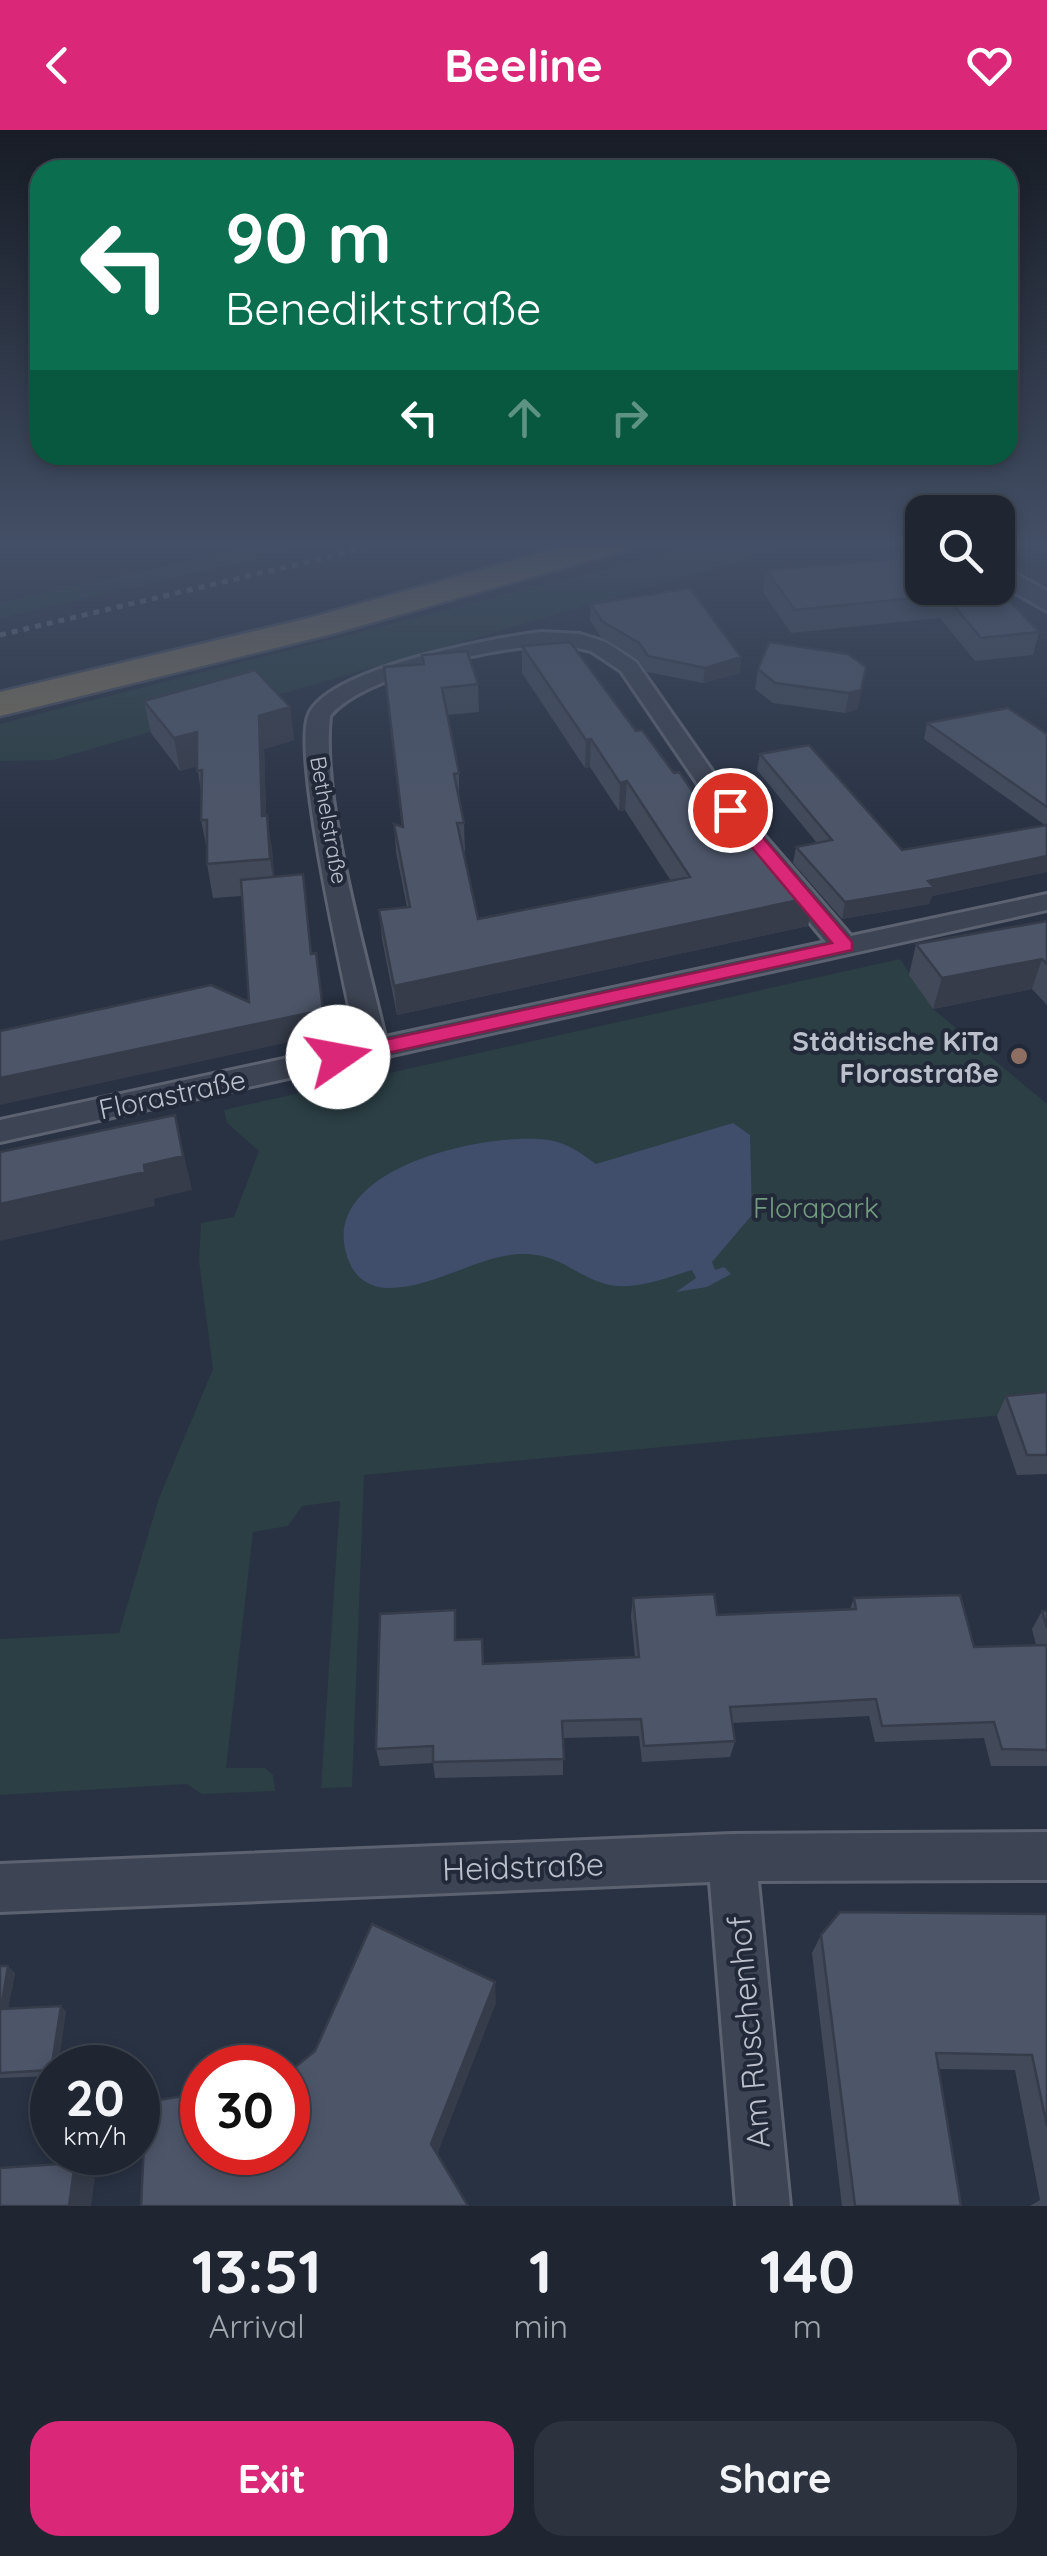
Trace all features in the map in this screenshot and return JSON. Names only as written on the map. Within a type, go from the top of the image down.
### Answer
[{"type":"highway","points":[[0,679],[170,638]]},
{"type":"highway","points":[[0,704],[270,638]]},
{"type":"street","name":"Bethelstraße","points":[[373,1050],[327,817],[316,747],[317,718],[326,705],[364,684],[490,647],[564,638],[618,657],[706,782],[845,946]]},
{"type":"street","name":"Florastraße","points":[[0,1132],[1047,902]]},
{"type":"street","name":"Heidstraße","points":[[0,1888],[732,1858],[1047,1856]]},
{"type":"street","name":"Am Ruschenhof","points":[[732,1858],[764,2206]]},
{"type":"green space","points":[[337,638],[475,638],[53,760],[0,761],[0,724]]},
{"type":"green space","name":"Florapark","points":[[900,959],[933,1009],[1047,1104],[1047,1411],[364,1475],[352,1787],[321,1788],[340,1501],[302,1506],[288,1526],[253,1532],[226,1768],[265,1768],[273,1775],[275,1791],[202,1794],[187,1784],[0,1795],[0,1639],[119,1633],[159,1498],[213,1369],[199,1261],[201,1223],[234,1217],[259,1151],[227,1123],[224,1110]]},
{"type":"water","points":[[733,1123],[750,1135],[752,1215],[712,1262],[715,1270],[724,1267],[731,1274],[707,1287],[676,1292],[696,1278],[692,1270],[641,1285],[610,1285],[533,1254],[502,1256],[420,1284],[386,1288],[365,1281],[350,1264],[344,1231],[355,1203],[378,1181],[410,1163],[448,1150],[521,1139],[562,1143],[596,1164]]},
{"type":"building","points":[[630,638],[727,638],[741,657],[705,668],[648,656]]},
{"type":"building","points":[[570,642],[636,731],[642,730],[674,773],[679,772],[730,845],[765,841],[813,897],[394,986],[379,910],[410,907],[394,824],[403,827],[384,667],[424,664],[422,655],[467,651],[478,684],[442,688],[459,773],[454,774],[464,823],[457,823],[478,919],[690,877],[627,781],[620,783],[591,739],[586,740],[522,646]]},
{"type":"building","points":[[769,642],[848,654],[866,667],[861,690],[849,693],[775,683],[758,669]]},
{"type":"building","points":[[255,670],[290,707],[259,716],[262,816],[267,815],[270,859],[207,864],[207,820],[201,820],[202,770],[197,771],[197,732],[174,738],[144,701]]},
{"type":"building","points":[[1008,708],[1047,734],[1047,807],[927,723]]},
{"type":"building","points":[[809,745],[902,850],[1047,825],[1047,856],[928,881],[934,887],[845,902],[796,847],[832,840],[760,754]]},
{"type":"building","points":[[303,874],[311,954],[316,953],[323,1010],[0,1078],[0,1031],[211,985],[249,1002],[241,880]]},
{"type":"building","points":[[1047,921],[1047,964],[1042,959],[942,978],[916,944]]},
{"type":"building","points":[[175,1115],[183,1156],[144,1165],[145,1172],[0,1204],[0,1152]]},
{"type":"building","points":[[1047,1392],[1047,1455],[1027,1455],[1006,1396]]},
{"type":"building","points":[[714,1594],[717,1615],[856,1609],[854,1598],[960,1595],[974,1647],[1047,1645],[1047,1750],[1002,1749],[994,1722],[882,1726],[876,1699],[730,1707],[735,1741],[644,1746],[641,1719],[562,1721],[564,1759],[433,1762],[433,1746],[376,1749],[380,1614],[455,1610],[455,1640],[482,1639],[483,1664],[639,1657],[633,1598]]},
{"type":"building","points":[[840,1912],[1047,1914],[1047,2126],[1032,2055],[936,2053],[961,2206],[855,2206],[821,1935]]},
{"type":"building","points":[[372,1924],[495,1982],[431,2144],[468,2206],[141,2206],[142,2175],[160,2175],[160,2100],[180,2097],[180,2175],[310,2175],[310,2055]]},
{"type":"building","points":[[0,1966],[8,1966],[1,2009],[61,2006],[55,2045],[30,2045],[30,2071],[0,2073]]},
{"type":"building","points":[[30,2166],[30,2175],[73,2175],[69,2206],[0,2206],[0,2168]]},
{"type":"place","name":"Städtische KiTa Florastraße","points":[[1019,1056]]},
{"type":"route","points":[[338,1057],[845,946],[730,810]]}]
